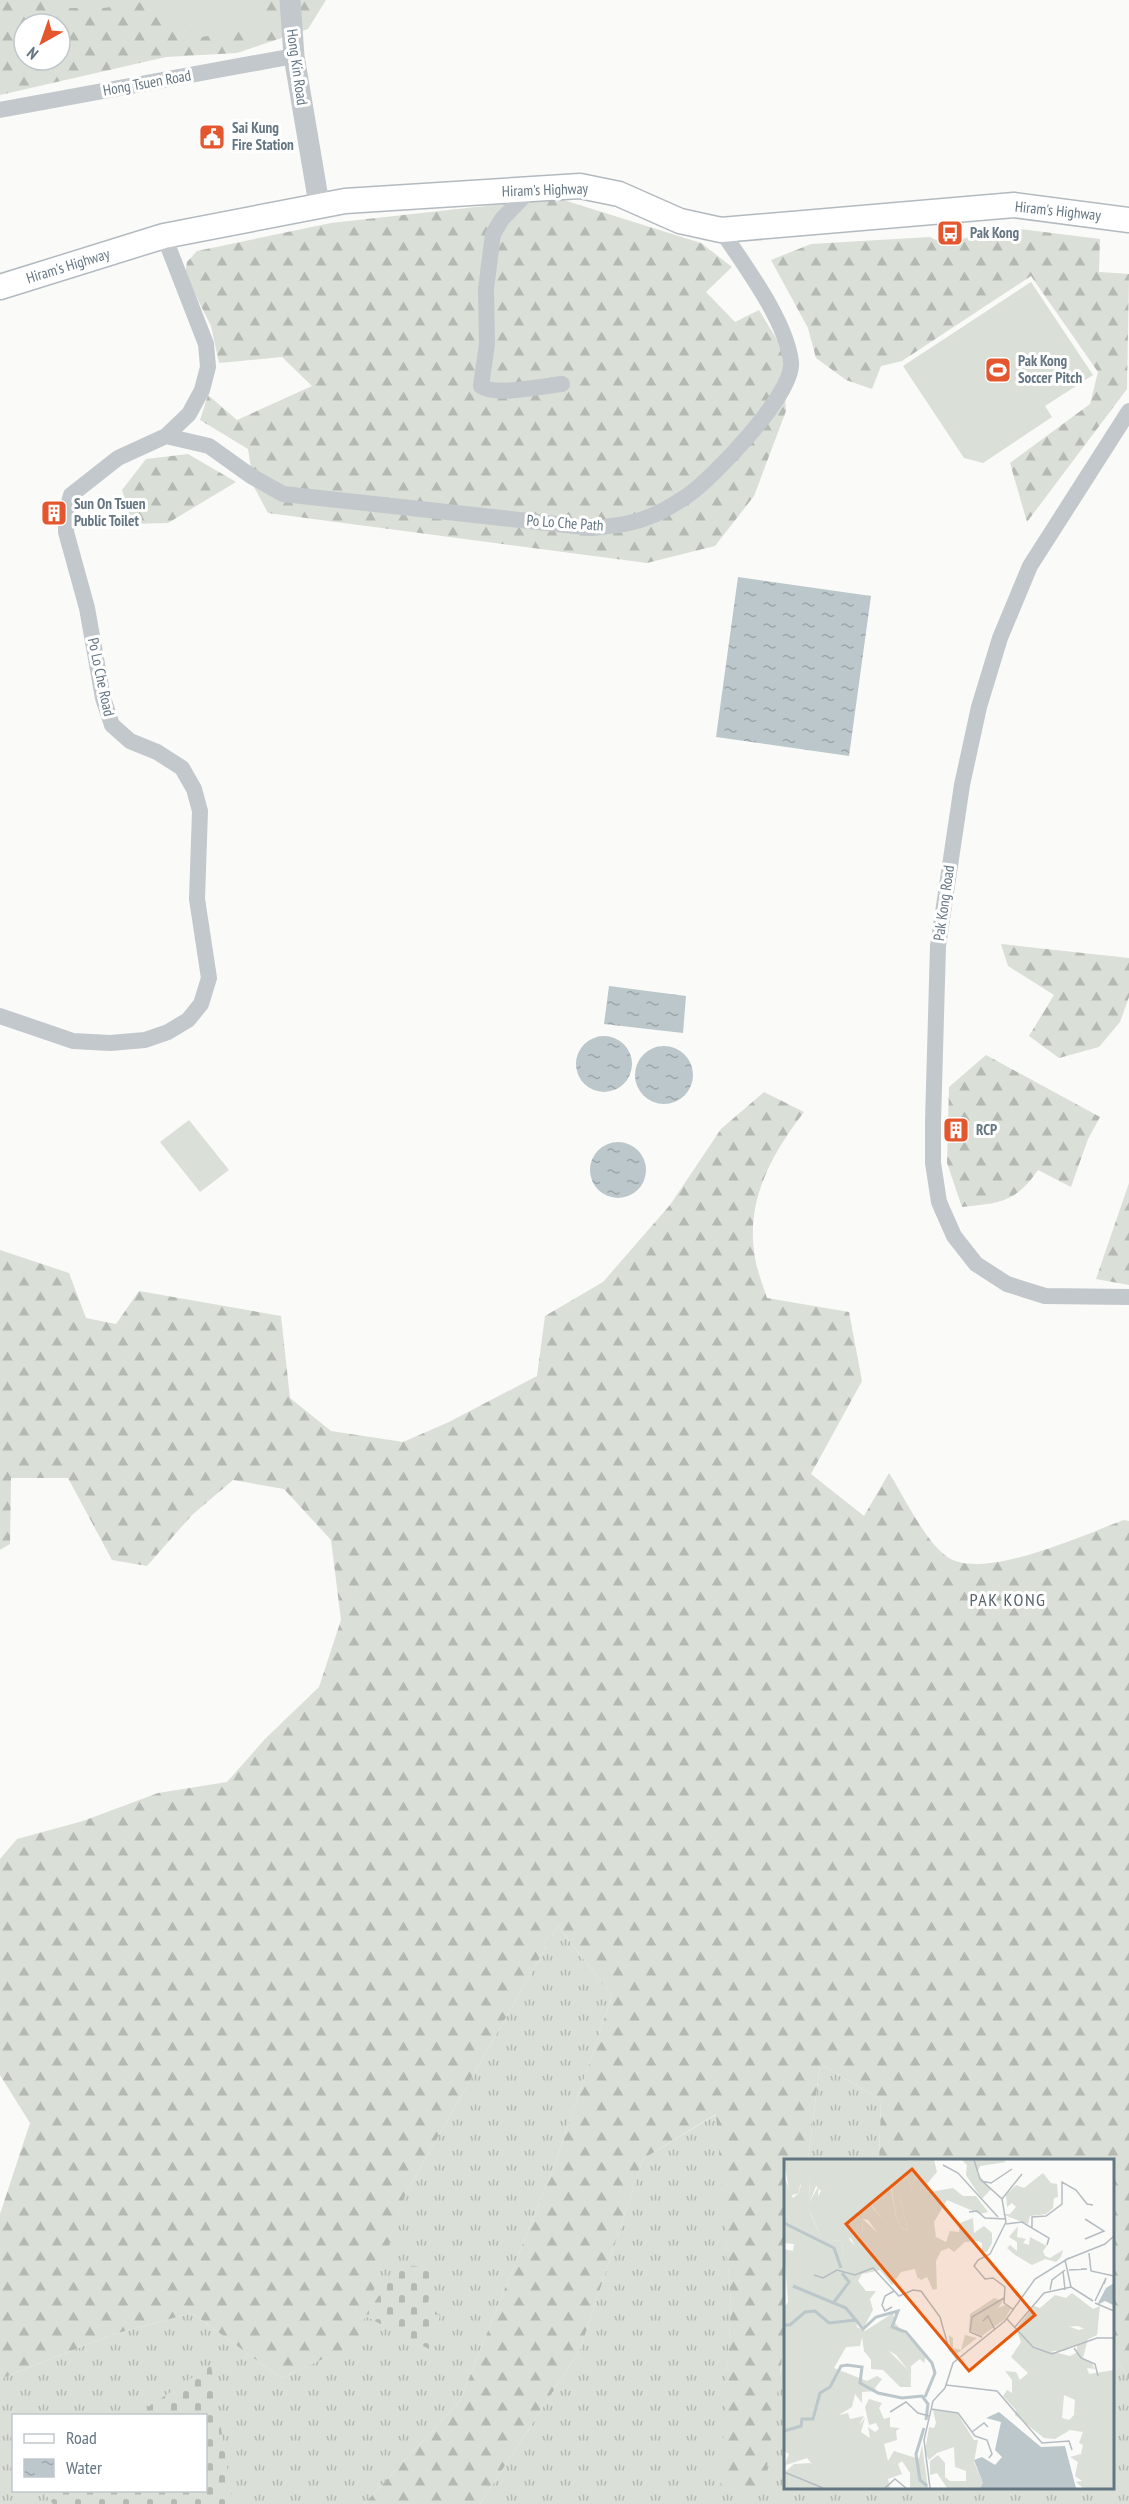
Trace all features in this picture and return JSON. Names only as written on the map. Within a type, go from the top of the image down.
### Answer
[{"type":"main road","name":"Hiram's Highway","points":[[0,287],[164,237],[319,204],[580,186],[627,196],[680,221],[722,230],[1014,205],[1129,220]]},
{"type":"street","name":"Hong Kin Road","points":[[290,0],[294,56],[319,204]]},
{"type":"street","name":"Hong Tsuen Road","points":[[0,110],[294,56]]},
{"type":"street","points":[[531,189],[502,219],[493,234],[486,289],[487,344],[481,386],[488,391],[500,391],[562,384]]},
{"type":"street","name":"Po Lo Che Path","points":[[166,436],[209,446],[251,476],[283,494],[593,528],[621,525],[652,516],[688,495],[732,454],[777,400],[789,378],[791,363],[765,297],[722,230]]},
{"type":"street","name":"Po Lo Che Road","points":[[0,1016],[73,1041],[110,1043],[146,1040],[168,1032],[188,1020],[201,1004],[209,978],[197,899],[200,811],[194,789],[182,768],[157,752],[130,741],[112,725],[103,698],[87,608],[66,532],[66,513],[71,495],[118,458],[166,436],[189,414],[202,390],[208,367],[206,344],[182,288],[164,237]]},
{"type":"street","name":"Pak Kong Road","points":[[1129,411],[1030,566],[1000,638],[979,707],[962,785],[938,946],[933,1122],[933,1163],[939,1202],[954,1236],[976,1264],[1007,1284],[1045,1296],[1129,1297]]},
{"type":"green space","points":[[0,0],[326,0],[308,29],[237,53],[166,57],[0,95]]},
{"type":"green space","points":[[52,0],[261,0],[262,26],[197,38],[184,25],[142,2],[104,8],[68,8]]},
{"type":"green space","points":[[557,198],[701,243],[732,267],[706,292],[735,322],[759,310],[782,348],[786,411],[754,496],[715,546],[647,563],[268,513],[254,487],[248,449],[200,420],[208,395],[237,420],[312,386],[282,357],[219,363],[211,326],[185,274],[187,262],[197,251],[331,223]]},
{"type":"green space","points":[[1011,228],[1100,239],[1099,272],[1129,274],[1127,389],[1027,522],[1010,463],[1090,404],[1098,372],[1031,276],[902,361],[881,366],[872,389],[846,380],[816,358],[808,328],[771,260],[811,244],[930,237],[949,242],[984,231]]},
{"type":"green space","name":"Pak Kong Soccer Pitch","points":[[1031,282],[1093,375],[1045,406],[1052,417],[983,463],[964,458],[903,366]]},
{"type":"green space","points":[[188,454],[236,482],[168,523],[132,524],[122,490],[146,459]]},
{"type":"green space","points":[[1001,944],[1129,958],[1129,997],[1120,1022],[1099,1047],[1059,1058],[1029,1036],[1054,995],[1008,966]]},
{"type":"green space","points":[[986,1055],[1100,1117],[1088,1139],[1071,1187],[1038,1170],[1022,1189],[1006,1199],[962,1207],[947,1163],[949,1087]]},
{"type":"green space","points":[[764,1092],[804,1112],[781,1145],[763,1180],[757,1198],[753,1237],[756,1263],[767,1298],[849,1312],[862,1381],[811,1474],[864,1516],[889,1473],[930,1539],[946,1556],[962,1563],[983,1564],[1007,1560],[1060,1545],[1124,1520],[1129,1521],[1129,2380],[1114,2354],[1114,2159],[879,2159],[881,2100],[820,2064],[808,2159],[784,2159],[784,2345],[764,2489],[720,2493],[731,2304],[716,2114],[643,2159],[580,2350],[480,2504],[364,2504],[460,2401],[557,2158],[612,1996],[558,1926],[406,2193],[356,2344],[281,2378],[192,2313],[114,2334],[0,2379],[0,2214],[30,2123],[0,2075],[0,1859],[17,1839],[83,1821],[158,1793],[227,1782],[265,1739],[319,1687],[341,1620],[331,1540],[284,1489],[233,1480],[192,1515],[147,1566],[112,1560],[68,1478],[11,1478],[10,1544],[0,1550],[0,1250],[69,1273],[86,1318],[116,1324],[139,1291],[281,1316],[290,1398],[331,1431],[403,1442],[449,1422],[537,1376],[545,1316],[603,1282],[670,1205],[721,1129]]},
{"type":"green space","points":[[189,1120],[229,1170],[200,1192],[160,1142]]},
{"type":"green space","points":[[1129,1183],[1129,1285],[1096,1279]]},
{"type":"green space","points":[[558,1926],[612,1996],[557,2158],[460,2401],[364,2504],[0,2504],[0,2379],[114,2334],[192,2313],[281,2378],[355,2344],[406,2193]]},
{"type":"green space","points":[[820,2064],[881,2100],[879,2159],[808,2159]]},
{"type":"green space","points":[[717,2114],[731,2304],[721,2493],[781,2371],[784,2346],[784,2489],[1114,2489],[1114,2354],[1129,2380],[1129,2504],[480,2504],[580,2350],[643,2159]]},
{"type":"green space","points":[[400,2265],[433,2267],[428,2304],[440,2316],[429,2349],[365,2316]]},
{"type":"green space","points":[[211,2365],[233,2504],[53,2504],[44,2492],[207,2492],[207,2414],[138,2414]]},
{"type":"water","points":[[738,577],[871,596],[849,756],[716,737]]},
{"type":"water","points":[[609,986],[686,996],[683,1033],[604,1024]]},
{"type":"water","points":[[604,1036],[615,1038],[624,1044],[630,1053],[632,1064],[630,1075],[624,1084],[615,1090],[604,1092],[593,1090],[584,1084],[578,1075],[576,1064],[578,1053],[584,1044],[593,1038]]},
{"type":"water","points":[[664,1046],[675,1048],[688,1059],[693,1075],[691,1086],[680,1099],[664,1104],[653,1102],[640,1091],[635,1075],[637,1064],[648,1051]]},
{"type":"water","points":[[613,1142],[623,1142],[638,1150],[644,1159],[646,1170],[644,1181],[638,1190],[623,1198],[613,1198],[602,1193],[595,1186],[590,1175],[590,1165],[595,1154],[602,1147]]},
{"type":"place","name":"Sai Kung Fire Station","points":[[212,137]]},
{"type":"place","name":"Pak Kong","points":[[950,233]]},
{"type":"place","name":"Pak Kong Soccer Pitch","points":[[998,370]]},
{"type":"place","name":"Sun On Tsuen Public Toilet","points":[[54,513]]},
{"type":"place","name":"RCP","points":[[956,1130]]},
{"type":"district","name":"PAK KONG","points":[[1008,1600]]}]
